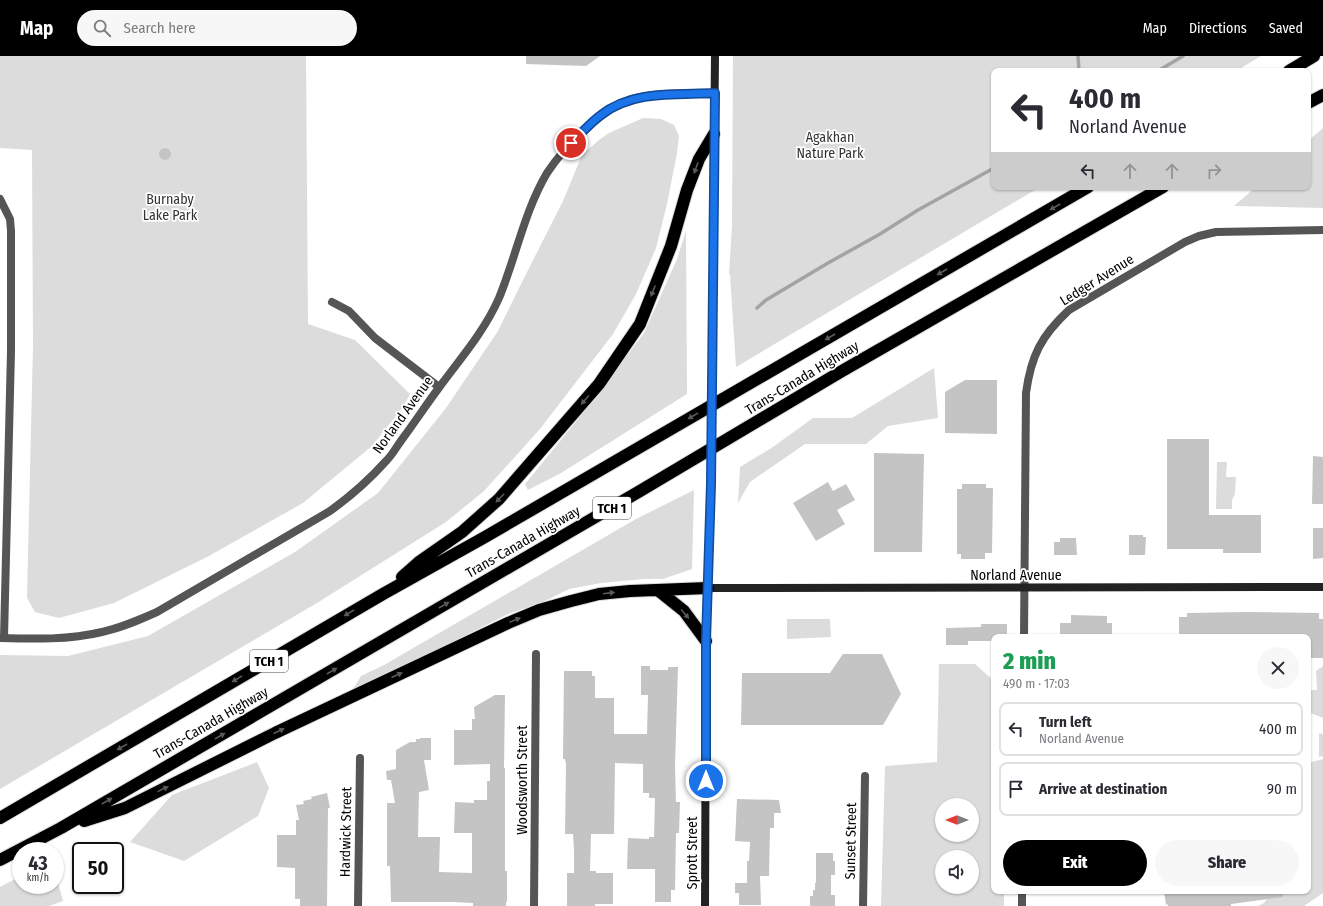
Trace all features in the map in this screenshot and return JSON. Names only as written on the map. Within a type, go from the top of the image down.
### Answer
[{"type":"highway","points":[[1294,68],[1314,56]]},
{"type":"highway","points":[[1311,102],[1323,95]]},
{"type":"highway","points":[[383,594],[419,562],[462,532],[499,500],[599,384],[640,324],[671,246],[699,159],[714,134]]},
{"type":"highway","name":"Trans-Canada Highway","points":[[0,818],[383,594],[485,537],[1083,190]]},
{"type":"highway","name":"Trans-Canada Highway","points":[[0,860],[61,828],[855,364],[1157,190]]},
{"type":"highway","points":[[61,828],[125,808],[275,733],[508,623],[539,610],[599,594],[630,591],[708,588]]},
{"type":"highway","points":[[659,590],[684,611],[706,641]]},
{"type":"main road","name":"Sprott Street","points":[[705,906],[706,641],[711,484],[715,56]]},
{"type":"main road","name":"Norland Avenue","points":[[708,588],[1323,587]]},
{"type":"street","name":"Norland Avenue","points":[[2,638],[69,637],[102,632],[138,621],[164,608],[343,502],[370,478],[388,459],[439,387],[472,346],[499,298],[539,188],[548,172],[571,143],[601,115],[614,107],[635,98],[659,95],[715,93]]},
{"type":"street","points":[[0,199],[10,219],[11,231],[11,351],[2,638]]},
{"type":"street","name":"Ledger Avenue","points":[[1024,634],[1026,394],[1028,375],[1033,360],[1040,345],[1057,321],[1068,310],[1185,242],[1200,236],[1216,232],[1323,230]]},
{"type":"street","points":[[332,302],[349,311],[375,338],[439,387]]},
{"type":"street","name":"Woodsworth Street","points":[[534,906],[536,654]]},
{"type":"street","name":"Hardwick Street","points":[[358,906],[360,758]]},
{"type":"street","name":"Sunset Street","points":[[863,906],[864,776]]},
{"type":"street","points":[[1022,894],[1022,906]]},
{"type":"green space","name":"Burnaby Lake Park","points":[[0,56],[306,56],[308,324],[355,340],[410,394],[403,407],[372,446],[303,503],[207,557],[114,603],[59,618],[35,612],[27,598],[33,345],[32,150],[0,148]]},
{"type":"green space","name":"Agakhan Nature Park","points":[[733,56],[1261,56],[1241,68],[991,68],[991,190],[1035,190],[736,367],[729,274],[732,225]]},
{"type":"green space","points":[[643,118],[661,119],[674,125],[679,136],[667,204],[656,248],[636,294],[613,334],[540,429],[484,491],[446,522],[317,603],[0,789],[0,655],[68,656],[148,636],[295,552],[378,493],[446,408],[498,331],[563,201],[582,155],[609,133]]},
{"type":"green space","points":[[1323,128],[1323,208],[1234,206],[1253,190],[1311,190],[1311,138]]},
{"type":"green space","points":[[686,231],[687,394],[561,473],[528,490],[525,484],[596,397],[644,333],[677,259]]},
{"type":"green space","points":[[934,368],[938,418],[888,426],[866,444],[805,444],[750,482],[738,503],[740,467],[773,447],[813,418],[852,418]]},
{"type":"green space","points":[[1217,462],[1227,462],[1226,477],[1236,477],[1232,509],[1216,509]]},
{"type":"green space","points":[[694,490],[692,569],[663,579],[644,579],[601,583],[569,589],[543,602],[508,614],[350,694],[361,676],[384,665],[636,519]]},
{"type":"green space","points":[[787,619],[830,619],[831,637],[787,639]]},
{"type":"green space","points":[[939,664],[975,664],[991,678],[991,894],[1004,894],[1004,906],[881,906],[885,766],[937,762]]},
{"type":"green space","points":[[1323,666],[1323,718],[1311,713],[1311,690],[1317,690],[1316,671]]},
{"type":"green space","points":[[1319,733],[1323,734],[1323,756],[1319,757]]},
{"type":"green space","points":[[1323,759],[1323,893],[1304,906],[1258,906],[1264,903],[1270,894],[1311,894],[1311,762]]},
{"type":"green space","points":[[257,762],[269,788],[258,816],[184,861],[130,842],[172,795]]},
{"type":"green space","points":[[12,881],[12,894],[61,894],[63,901],[49,906],[0,906],[0,887]]},
{"type":"building","points":[[526,56],[600,56],[586,66],[526,64]]},
{"type":"building","points":[[167,148],[170,149],[170,159],[163,160],[160,159],[159,152],[160,149]]},
{"type":"building","points":[[965,380],[997,380],[997,434],[945,433],[945,392]]},
{"type":"building","points":[[1167,439],[1209,439],[1209,515],[1261,515],[1261,553],[1223,553],[1223,549],[1167,549]]},
{"type":"building","points":[[874,453],[924,454],[922,552],[874,552]]},
{"type":"building","points":[[1313,456],[1323,457],[1323,504],[1312,504]]},
{"type":"building","points":[[828,482],[833,491],[846,484],[855,500],[837,510],[845,524],[816,541],[793,503]]},
{"type":"building","points":[[962,484],[986,484],[986,488],[993,488],[992,553],[985,553],[985,559],[961,559],[961,554],[957,554],[957,489],[962,489]]},
{"type":"building","points":[[1313,528],[1323,528],[1323,558],[1313,559]]},
{"type":"building","points":[[1129,535],[1143,535],[1143,537],[1146,537],[1145,555],[1129,555]]},
{"type":"building","points":[[1060,538],[1076,538],[1077,555],[1054,555],[1054,542],[1060,542]]},
{"type":"building","points":[[1187,613],[1319,613],[1319,619],[1323,619],[1323,658],[1311,658],[1311,634],[1179,634],[1179,617],[1187,617]]},
{"type":"building","points":[[1071,615],[1107,616],[1107,623],[1112,623],[1112,634],[1060,634],[1060,623],[1071,623]]},
{"type":"building","points":[[981,624],[1007,624],[1007,634],[991,634],[991,641],[968,641],[968,645],[946,645],[946,628],[981,627]]},
{"type":"building","points":[[843,654],[882,654],[901,694],[883,725],[741,725],[742,673],[830,673]]},
{"type":"building","points":[[641,666],[650,666],[650,670],[668,670],[668,667],[678,667],[675,766],[676,802],[680,802],[679,833],[676,833],[675,890],[671,890],[671,902],[655,902],[655,869],[627,869],[628,838],[649,839],[649,837],[654,837],[655,798],[649,798],[649,793],[643,793],[643,764],[615,763],[614,834],[591,834],[590,871],[596,871],[596,873],[613,873],[613,904],[595,904],[595,906],[567,906],[567,873],[574,873],[574,851],[573,834],[565,834],[566,764],[565,759],[563,759],[564,671],[592,671],[592,676],[595,676],[595,698],[614,698],[614,734],[647,734],[648,695],[641,695]]},
{"type":"building","points":[[495,695],[505,695],[504,768],[505,871],[507,871],[506,906],[473,906],[473,903],[453,902],[391,902],[390,866],[387,866],[387,803],[395,803],[391,780],[387,780],[386,771],[396,769],[396,750],[410,742],[416,742],[416,739],[431,738],[431,760],[424,760],[429,790],[419,792],[418,837],[440,837],[439,872],[472,873],[472,833],[454,833],[455,802],[474,803],[474,800],[487,800],[487,781],[490,781],[490,764],[454,765],[454,730],[472,730],[472,719],[475,719],[474,707]]},
{"type":"building","points":[[327,793],[330,808],[328,808],[327,906],[300,906],[300,899],[295,899],[295,868],[277,867],[277,835],[296,835],[296,820],[299,820],[296,805],[304,804],[303,801],[312,799],[311,797]]},
{"type":"building","points":[[737,799],[779,800],[781,813],[774,813],[774,828],[770,828],[769,876],[760,876],[761,905],[739,905],[739,893],[735,893],[735,883],[747,883],[747,861],[749,861],[750,842],[735,841]]},
{"type":"building","points":[[816,853],[833,853],[833,861],[835,861],[835,875],[831,875],[831,895],[835,895],[835,906],[810,906],[810,896],[813,896],[813,890],[815,890],[816,883]]},
{"type":"building","points":[[1164,894],[1282,894],[1283,897],[1231,904],[1231,906],[1166,905]]},
{"type":"waterway","points":[[1078,56],[1079,68]]},
{"type":"waterway","points":[[1163,68],[1183,56]]},
{"type":"waterway","points":[[757,308],[766,300],[828,263],[880,234],[918,210],[991,170]]},
{"type":"route","points":[[571,143],[601,115],[624,102],[635,98],[659,95],[715,93],[711,484],[706,641],[706,781]]}]
